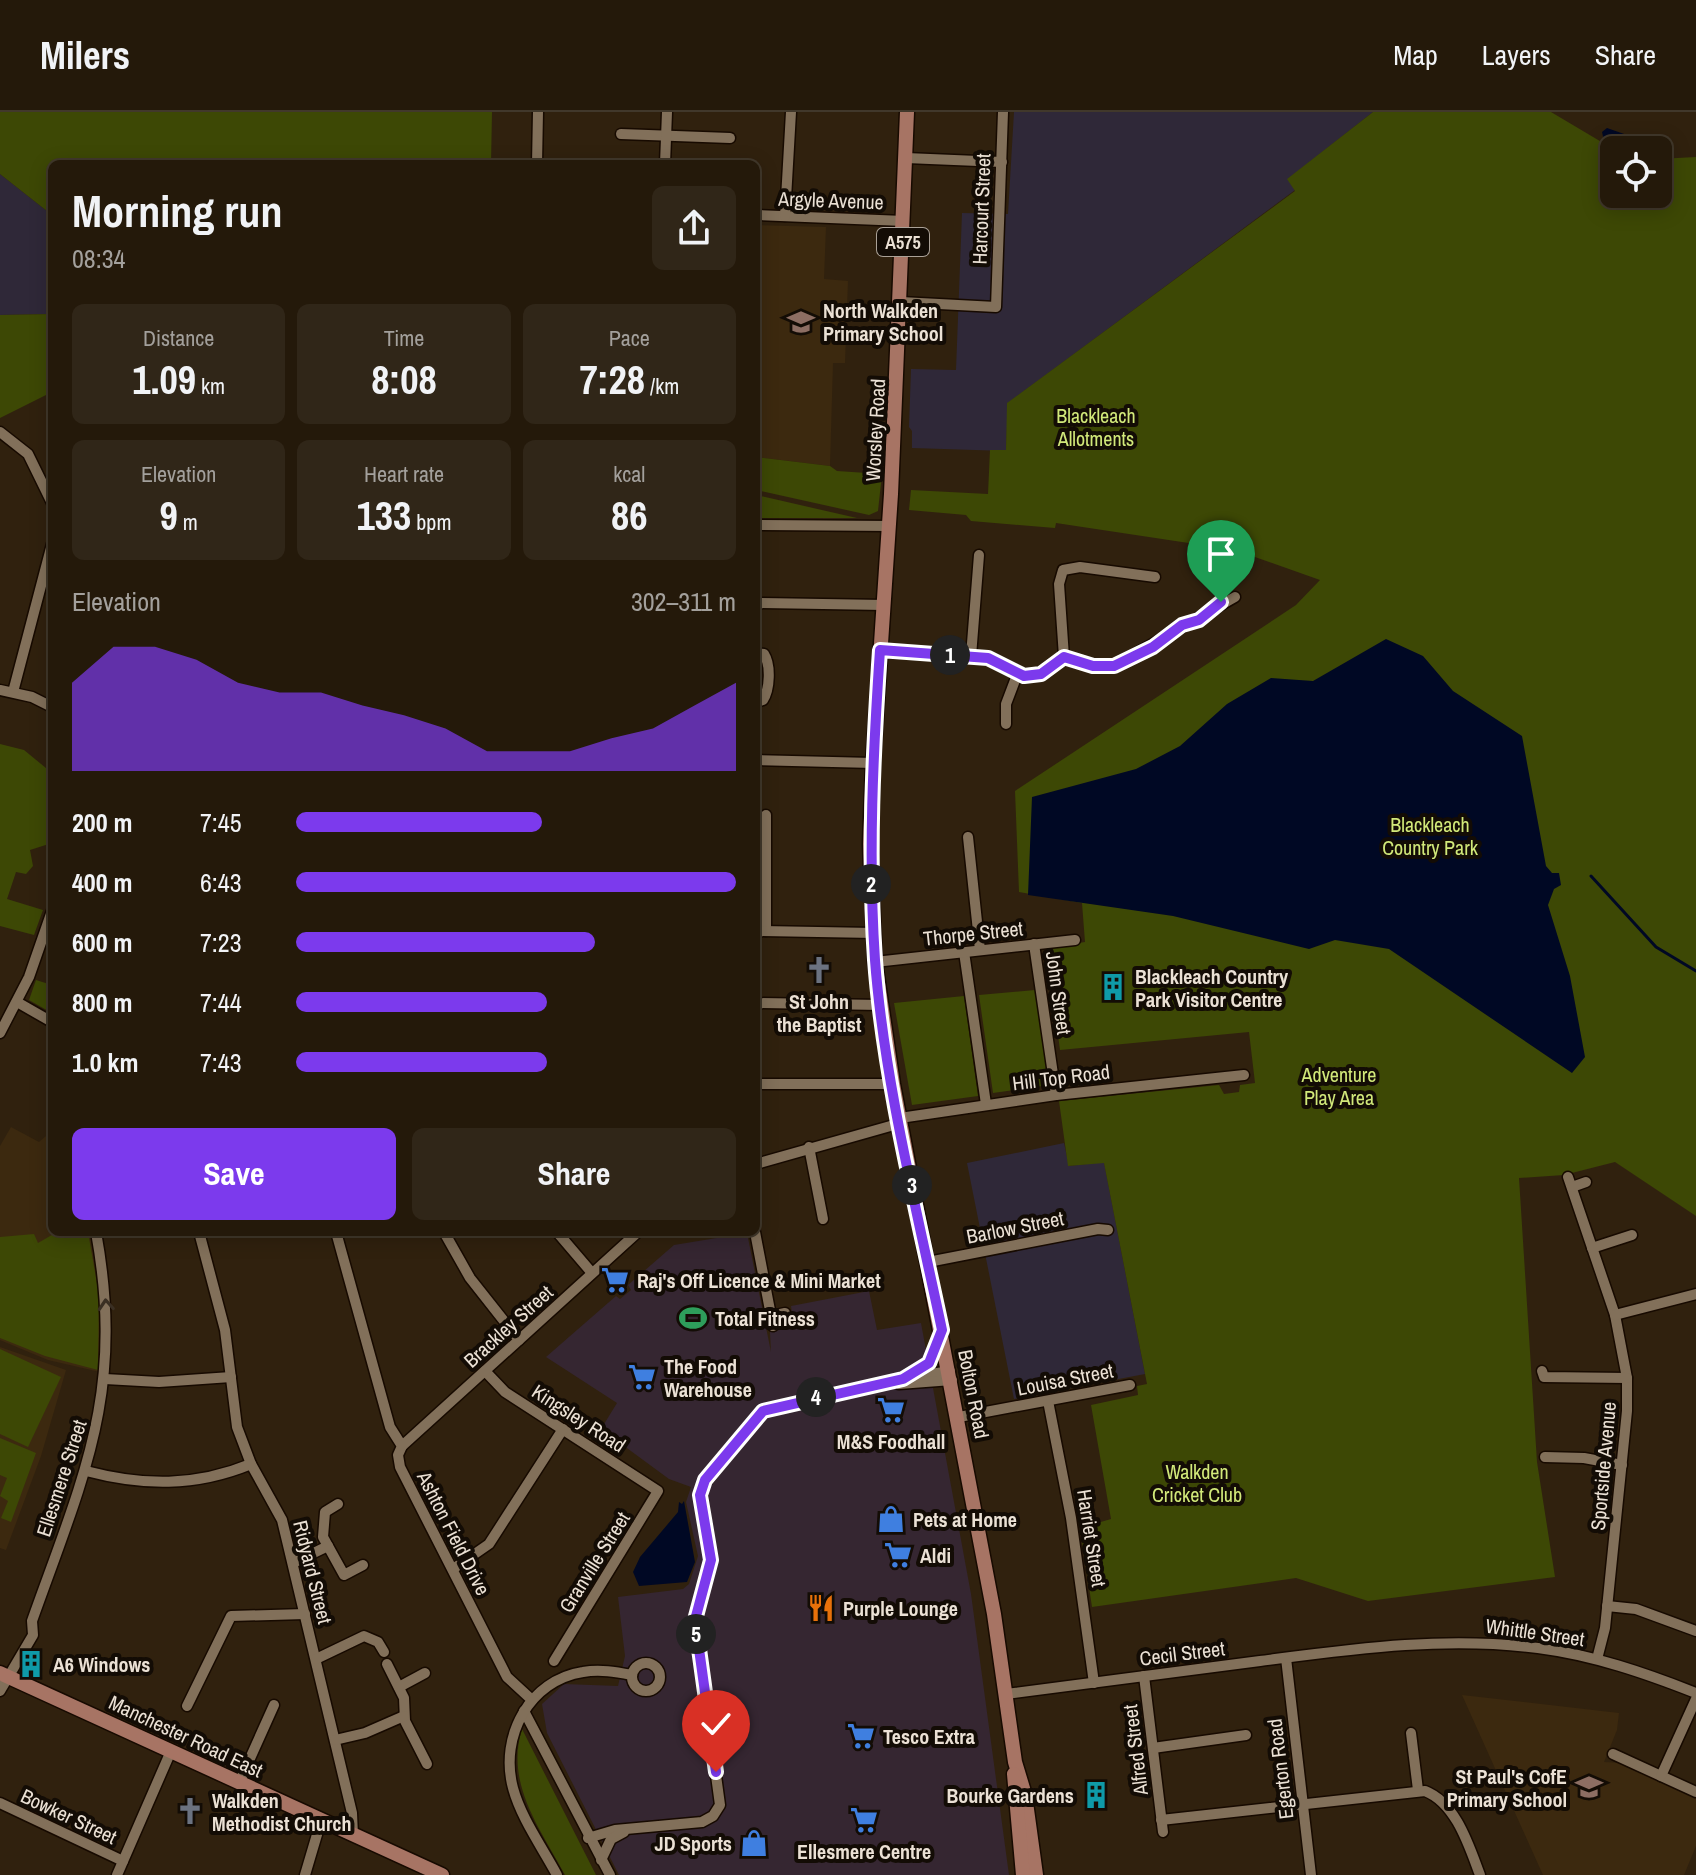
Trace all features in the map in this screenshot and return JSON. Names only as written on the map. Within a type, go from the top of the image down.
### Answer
[{"type":"main road","name":"Worsley Road","points":[[884,605],[901,302],[907,112]]},
{"type":"main road","name":"Bolton Road","points":[[884,605],[870,844],[880,1005],[959,1417],[1015,1762],[1025,1795],[1036,1875]]},
{"type":"main road","name":"Manchester Road East","points":[[4,1675],[442,1875]]},
{"type":"main road","name":"Bolton Road","points":[[1015,1762],[1013,1794],[1023,1875]]},
{"type":"street","points":[[537,160],[538,112]]},
{"type":"street","points":[[665,160],[667,112]]},
{"type":"street","points":[[785,216],[791,112]]},
{"type":"street","name":"Harcourt Street","points":[[901,302],[996,307],[1003,112]]},
{"type":"street","points":[[621,134],[730,138]]},
{"type":"street","points":[[906,158],[1002,162]]},
{"type":"street","name":"Argyle Avenue","points":[[760,215],[904,221]]},
{"type":"street","points":[[0,432],[28,454],[48,495]]},
{"type":"street","points":[[760,525],[890,522]]},
{"type":"street","points":[[971,656],[978,555]]},
{"type":"street","points":[[13,692],[48,559]]},
{"type":"street","points":[[1064,657],[1059,566],[1155,577]]},
{"type":"street","points":[[1133,586],[1135,574]]},
{"type":"street","points":[[1209,592],[1215,605]]},
{"type":"street","points":[[1064,657],[1093,666],[1114,666],[1153,647],[1182,625],[1199,620],[1215,605],[1235,597]]},
{"type":"street","points":[[760,603],[884,605]]},
{"type":"street","points":[[880,650],[995,659],[1017,675],[1041,674],[1064,657]]},
{"type":"street","points":[[760,654],[768,660],[768,692],[760,701]]},
{"type":"street","points":[[1007,726],[1006,704],[1017,675]]},
{"type":"street","points":[[0,690],[48,705]]},
{"type":"street","points":[[760,760],[873,763]]},
{"type":"street","points":[[766,815],[760,833],[761,931],[874,933]]},
{"type":"street","points":[[968,837],[965,861],[980,950]]},
{"type":"street","points":[[0,1033],[17,1002],[48,921]]},
{"type":"street","name":"Thorpe Street","points":[[875,962],[1075,940]]},
{"type":"street","name":"John Street","points":[[1034,944],[1056,1095]]},
{"type":"street","points":[[964,952],[986,1104]]},
{"type":"street","points":[[17,1002],[48,1020]]},
{"type":"street","points":[[760,1003],[880,1005]]},
{"type":"street","name":"Hill Top Road","points":[[900,1120],[986,1104],[1228,1081],[1244,1075]]},
{"type":"street","points":[[760,1084],[893,1084]]},
{"type":"street","points":[[760,1163],[900,1120]]},
{"type":"street","points":[[809,1147],[825,1204],[823,1219]]},
{"type":"street","name":"Sportside Avenue","points":[[1586,1182],[1570,1182],[1615,1315],[1627,1378],[1628,1401],[1607,1606],[1597,1659]]},
{"type":"street","name":"Barlow Street","points":[[928,1262],[1098,1229],[1108,1230]]},
{"type":"street","points":[[1592,1248],[1632,1235]]},
{"type":"street","name":"Ellesmere Street","points":[[0,1691],[4,1675],[33,1635],[32,1621],[86,1471],[99,1421],[105,1379],[106,1298],[97,1236]]},
{"type":"street","name":"Ridyard Street","points":[[200,1236],[225,1330],[237,1427],[251,1464],[279,1512],[352,1813],[353,1835]]},
{"type":"street","name":"Ashton Field Drive","points":[[337,1236],[390,1427],[402,1446],[398,1455],[400,1467],[507,1677],[532,1700]]},
{"type":"street","points":[[446,1236],[487,1304],[519,1340]]},
{"type":"street","points":[[560,1236],[592,1273]]},
{"type":"street","name":"Brackley Street","points":[[402,1446],[634,1236]]},
{"type":"street","points":[[756,1236],[772,1321],[785,1313]]},
{"type":"street","points":[[1615,1315],[1696,1294]]},
{"type":"street","points":[[903,1379],[929,1363],[942,1330]]},
{"type":"street","name":"Kingsley Road","points":[[485,1371],[505,1392],[658,1491]]},
{"type":"street","points":[[1542,1371],[1544,1377],[1627,1378]]},
{"type":"street","points":[[588,1838],[605,1831],[702,1822],[713,1816],[720,1805],[695,1620],[711,1560],[700,1495],[705,1480],[763,1411],[903,1379],[951,1375]]},
{"type":"street","points":[[877,1386],[951,1375]]},
{"type":"street","points":[[105,1379],[159,1382],[231,1377]]},
{"type":"street","name":"Louisa Street","points":[[959,1417],[1130,1385]]},
{"type":"street","name":"Harriet Street","points":[[1048,1401],[1071,1518],[1094,1683]]},
{"type":"street","points":[[453,1569],[489,1544],[563,1429]]},
{"type":"street","points":[[1545,1457],[1584,1458],[1622,1465]]},
{"type":"street","points":[[86,1471],[133,1482],[176,1483],[217,1477],[251,1464]]},
{"type":"street","name":"Granville Street","points":[[561,1657],[658,1491]]},
{"type":"street","points":[[338,1504],[323,1516],[323,1537],[344,1575],[363,1565]]},
{"type":"street","points":[[293,1563],[328,1546]]},
{"type":"street","points":[[1607,1606],[1636,1609],[1696,1631]]},
{"type":"street","points":[[187,1700],[231,1616],[305,1614]]},
{"type":"street","points":[[316,1659],[364,1636],[378,1642],[384,1652]]},
{"type":"street","name":"Whittle Street","points":[[1363,1648],[1470,1642],[1541,1648],[1597,1659],[1696,1696]]},
{"type":"street","name":"Cecil Street","points":[[1006,1694],[1363,1648]]},
{"type":"street","name":"Egerton Road","points":[[1286,1658],[1311,1875]]},
{"type":"street","points":[[387,1664],[404,1698],[404,1716],[427,1764]]},
{"type":"street","points":[[557,1875],[520,1804],[511,1778],[513,1737],[524,1711],[551,1683],[581,1672],[632,1675]]},
{"type":"street","points":[[399,1687],[425,1673]]},
{"type":"street","name":"Alfred Street","points":[[1144,1676],[1162,1826],[1303,1803],[1418,1790]]},
{"type":"street","points":[[1661,1776],[1696,1696]]},
{"type":"street","points":[[239,1783],[274,1705]]},
{"type":"street","points":[[524,1711],[610,1875]]},
{"type":"street","points":[[335,1740],[365,1733],[404,1716]]},
{"type":"street","points":[[1153,1748],[1246,1735]]},
{"type":"street","points":[[1399,1744],[1411,1738],[1418,1790],[1442,1800],[1480,1875]]},
{"type":"street","points":[[117,1875],[171,1751]]},
{"type":"street","points":[[1613,1754],[1696,1792]]},
{"type":"street","name":"Bowker Street","points":[[0,1803],[123,1861]]},
{"type":"street","points":[[305,1875],[321,1821]]},
{"type":"street","points":[[601,1860],[611,1839],[634,1829]]},
{"type":"shaded area","points":[[1014,112],[1373,112],[1288,179],[1295,190],[1008,403],[1006,451],[912,448],[912,431],[909,427],[911,369],[956,370],[962,213],[1008,214]]},
{"type":"shaded area","points":[[0,174],[48,212],[48,314],[0,315]]},
{"type":"shaded area","name":"North Walkden Primary School","points":[[760,225],[826,227],[824,279],[848,281],[845,363],[833,363],[830,466],[760,457]]},
{"type":"shaded area","points":[[11,1127],[39,1142],[48,1134],[48,1236],[91,1236],[102,1296],[100,1372],[48,1360],[0,1340],[0,1146]]},
{"type":"shaded area","points":[[1064,1143],[1069,1166],[1104,1162],[1145,1374],[1014,1399],[967,1163]]},
{"type":"shaded area","points":[[748,1236],[771,1352],[770,1332],[784,1329],[783,1323],[793,1321],[791,1306],[869,1291],[877,1330],[921,1323],[971,1594],[1009,1875],[619,1875],[547,1733],[542,1704],[564,1684],[618,1686],[625,1656],[618,1597],[683,1589],[689,1584],[698,1556],[686,1502],[691,1487],[669,1479],[601,1429],[617,1403],[546,1357],[616,1296],[620,1299],[631,1290],[628,1285],[674,1245]]},
{"type":"shaded area","points":[[0,1347],[66,1370],[41,1456],[6,1550],[0,1548]]},
{"type":"shaded area","name":"St Paul's CofE Primary School","points":[[1462,1695],[1619,1713],[1617,1730],[1604,1762],[1622,1763],[1696,1797],[1696,1846],[1684,1875],[1543,1875]]},
{"type":"green space","points":[[0,112],[492,112],[491,160],[48,160],[48,212],[0,174]]},
{"type":"green space","name":"Blackleach Country Park","points":[[1373,112],[1551,112],[1600,141],[1600,208],[1672,208],[1672,158],[1696,157],[1696,1216],[1615,1162],[1564,1175],[1519,1178],[1537,1462],[1555,1577],[1368,1601],[1296,1578],[1092,1607],[1080,1528],[1111,1519],[1091,1405],[1138,1395],[1137,1386],[1147,1384],[1104,1163],[1068,1166],[1059,1101],[1219,1085],[1224,1094],[1239,1092],[1240,1085],[1255,1083],[1249,1032],[1060,1050],[1046,948],[1085,942],[1082,903],[1019,892],[1015,791],[1296,605],[1320,580],[1235,550],[1056,523],[1055,528],[971,521],[966,515],[909,510],[911,490],[988,494],[990,450],[1006,450],[1007,403],[1295,191],[1287,179]]},
{"type":"green space","points":[[48,314],[48,394],[0,418],[0,315]]},
{"type":"green space","points":[[760,457],[830,466],[837,471],[882,474],[878,511],[869,515],[760,491]]},
{"type":"green space","points":[[760,496],[857,518],[760,518]]},
{"type":"green space","points":[[0,744],[24,750],[48,770],[48,844],[30,850],[33,866],[26,874],[16,872],[7,899],[43,910],[34,935],[0,926]]},
{"type":"green space","points":[[36,980],[48,984],[48,1011],[29,1000]]},
{"type":"green space","points":[[1035,990],[1049,1085],[993,1093],[979,995]]},
{"type":"green space","points":[[964,996],[978,1096],[912,1105],[894,1003]]},
{"type":"green space","points":[[34,1234],[38,1243],[50,1236],[89,1236],[99,1295],[98,1370],[45,1356],[0,1338],[0,1237]]},
{"type":"green space","points":[[0,1349],[61,1377],[28,1447],[0,1434]]},
{"type":"green space","points":[[0,1438],[36,1453],[11,1522],[1,1518],[8,1501],[0,1496],[7,1478],[0,1475]]},
{"type":"green space","points":[[522,1729],[596,1875],[565,1875],[536,1823],[518,1768]]},
{"type":"water","points":[[1607,128],[1627,136],[1603,136],[1602,132]]},
{"type":"water","points":[[1386,639],[1423,656],[1453,691],[1522,736],[1546,866],[1552,873],[1559,873],[1561,885],[1554,889],[1548,905],[1570,976],[1585,1057],[1572,1073],[1389,949],[1335,940],[1309,949],[1173,916],[1028,895],[1032,797],[1136,769],[1180,746],[1227,704],[1271,678],[1313,681]]},
{"type":"water","points":[[684,1501],[695,1562],[687,1582],[639,1586],[633,1572],[640,1557],[678,1512],[679,1502],[682,1504]]},
{"type":"waterway","points":[[1591,876],[1656,947],[1696,971]]},
{"type":"place","name":"North Walkden Primary School","points":[[801,322]]},
{"type":"place","name":"St John the Baptist","points":[[819,970]]},
{"type":"place","name":"Blackleach Country Park Visitor Centre","points":[[1113,987]]},
{"type":"place","name":"Raj's Off Licence & Mini Market","points":[[615,1280]]},
{"type":"place","name":"Total Fitness","points":[[693,1318]]},
{"type":"place","name":"The Food Warehouse","points":[[642,1377]]},
{"type":"place","name":"M&S Foodhall","points":[[891,1410]]},
{"type":"place","name":"Pets at Home","points":[[891,1519]]},
{"type":"place","name":"Aldi","points":[[898,1555]]},
{"type":"place","name":"Purple Lounge","points":[[821,1608]]},
{"type":"place","name":"A6 Windows","points":[[31,1664]]},
{"type":"place","name":"Tesco Extra","points":[[861,1736]]},
{"type":"place","name":"St Paul's CofE Primary School","points":[[1589,1787]]},
{"type":"place","name":"Bourke Gardens","points":[[1096,1795]]},
{"type":"place","name":"Walkden Methodist Church","points":[[190,1811]]},
{"type":"place","name":"Ellesmere Centre","points":[[864,1820]]},
{"type":"place","name":"JD Sports","points":[[754,1843]]},
{"type":"route","points":[[716,1772],[695,1620],[711,1560],[700,1495],[705,1480],[763,1411],[903,1379],[929,1363],[942,1330],[893,1084],[875,962],[870,844],[880,650],[995,659],[1017,675],[1024,676],[1041,674],[1064,657],[1104,668],[1124,663],[1162,642],[1176,629],[1204,617],[1221,602]]},
{"type":"park label","name":"Blackleach Allotments","points":[[1096,426]]},
{"type":"park label","name":"Adventure Play Area","points":[[1339,1086]]},
{"type":"park label","name":"Walkden Cricket Club","points":[[1197,1482]]}]
